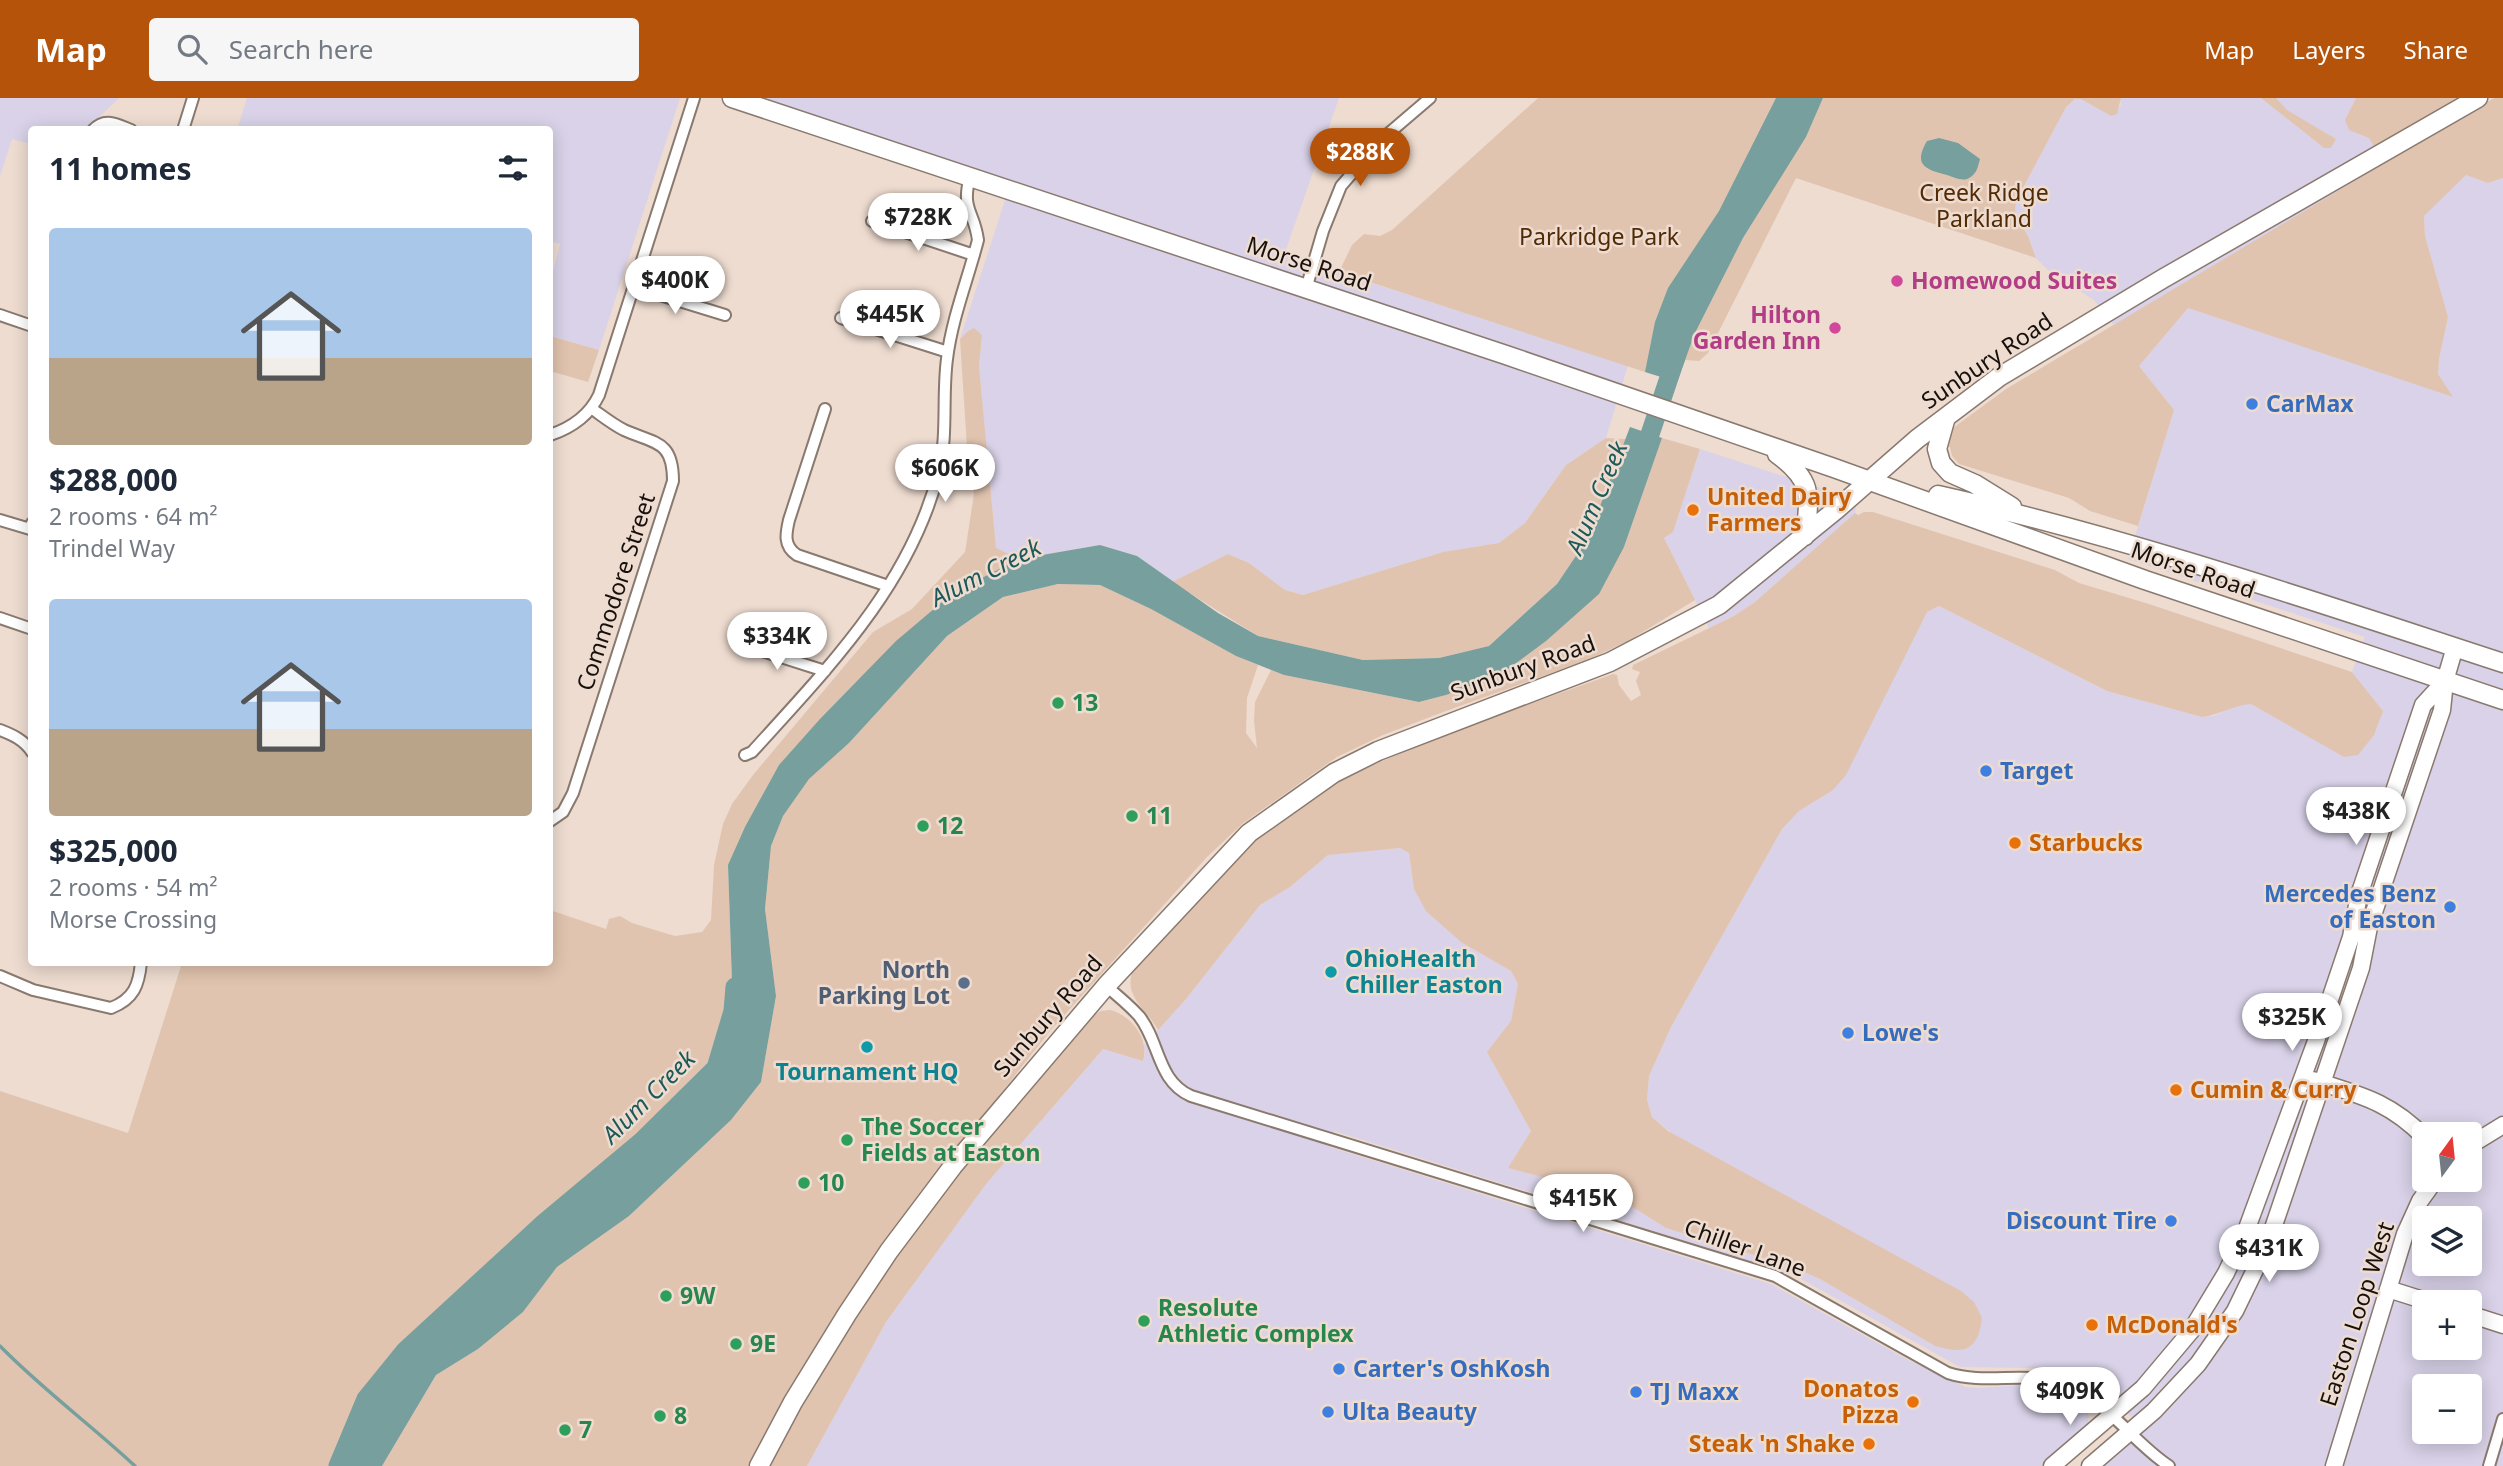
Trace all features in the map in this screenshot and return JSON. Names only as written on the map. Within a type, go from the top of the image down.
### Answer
[{"type":"main road","name":"Morse Road","points":[[732,98],[1869,480],[2145,580],[2503,700]]},
{"type":"main road","name":"Sunbury Road","points":[[759,1466],[800,1391],[889,1251],[953,1166],[1106,986],[1249,833],[1334,773],[1404,740],[1610,662],[1719,605],[1946,417],[1999,377],[2478,98]]},
{"type":"main road","points":[[1946,417],[1937,449],[1941,463],[1950,473],[1975,484],[2024,514]]},
{"type":"main road","points":[[1762,444],[1795,467],[1807,487],[1809,505],[1805,536]]},
{"type":"main road","name":"Morse Road","points":[[1869,480],[2024,514],[2154,550],[2503,663]]},
{"type":"main road","points":[[2052,1466],[2121,1424],[2154,1411],[2197,1363],[2235,1311],[2268,1243],[2361,968],[2369,927],[2442,710],[2445,681],[2455,648]]},
{"type":"main road","points":[[2090,1466],[2143,1388],[2173,1355],[2206,1309],[2246,1231],[2351,937],[2359,895],[2423,705],[2445,681]]},
{"type":"main road","points":[[2303,1076],[2380,1102],[2412,1124]]},
{"type":"main road","points":[[2482,1138],[2503,1125]]},
{"type":"main road","name":"Easton Loop West","points":[[2333,1466],[2410,1222],[2428,1192]]},
{"type":"main road","points":[[2388,1289],[2412,1297]]},
{"type":"main road","points":[[2482,1318],[2503,1325]]},
{"type":"street","points":[[184,126],[194,98]]},
{"type":"street","points":[[553,434],[579,421],[598,395],[694,98]]},
{"type":"street","points":[[1306,289],[1322,231],[1340,186],[1382,139],[1430,98]]},
{"type":"street","points":[[96,126],[107,121],[120,126]]},
{"type":"street","points":[[745,755],[752,752],[861,627],[918,535],[939,473],[943,449],[948,352],[978,240],[965,203],[970,176]]},
{"type":"street","points":[[872,221],[974,255]]},
{"type":"street","points":[[634,287],[725,315]]},
{"type":"street","points":[[0,315],[28,325]]},
{"type":"street","points":[[841,318],[948,352]]},
{"type":"street","name":"Commodore Street","points":[[553,819],[563,812],[573,793],[673,481],[673,464],[664,448],[650,439],[623,429],[590,408]]},
{"type":"street","points":[[825,409],[789,520],[786,539],[788,545],[797,555],[888,586]]},
{"type":"street","points":[[0,520],[28,528]]},
{"type":"street","points":[[0,618],[28,628]]},
{"type":"street","points":[[740,644],[825,671]]},
{"type":"street","points":[[0,730],[14,736],[28,747]]},
{"type":"street","points":[[0,976],[33,990],[111,1008],[119,1005],[136,990],[141,966]]},
{"type":"street","name":"Chiller Lane","points":[[1106,986],[1140,1017],[1169,1080],[1178,1090],[1191,1096],[1767,1274],[1808,1293],[1948,1373],[1967,1378],[2031,1377],[2062,1383],[2083,1394],[2169,1466]]},
{"type":"street","points":[[2489,1466],[2503,1419]]},
{"type":"shaded area","points":[[0,98],[119,98],[90,126],[28,126],[28,143],[12,139],[0,176]]},
{"type":"shaded area","points":[[247,98],[680,98],[599,350],[553,337],[553,272],[560,244],[553,242],[553,126],[238,126]]},
{"type":"shaded area","points":[[768,98],[1339,98],[1284,255],[1628,365],[1606,438],[1566,465],[1525,523],[1499,543],[1443,552],[1303,595],[1285,590],[1249,563],[1228,554],[1172,582],[1137,556],[1100,545],[1019,559],[996,549],[979,366],[982,335],[968,331],[960,339],[1009,188],[765,106]]},
{"type":"shaded area","points":[[2120,98],[2261,98],[2324,148],[2331,148],[2336,139],[2286,110],[2276,98],[2356,98],[2345,120],[2350,130],[2369,138],[2386,163],[2114,325],[2094,300],[2051,273],[2036,258],[2028,236],[2015,214],[2016,201],[2066,107],[2075,99],[2082,99],[2111,116],[2121,105]]},
{"type":"shaded area","points":[[2466,175],[2488,183],[2503,178],[2503,1466],[2098,1466],[2146,1427],[2089,1387],[2066,1375],[2034,1368],[1960,1367],[1794,1275],[1334,1131],[1330,1147],[1771,1284],[1910,1361],[1965,1387],[2022,1385],[2070,1398],[2084,1407],[2089,1416],[2087,1428],[2042,1466],[807,1466],[886,1322],[986,1184],[1103,1049],[1143,1061],[1144,1045],[1186,999],[1260,905],[1290,887],[1328,855],[1354,852],[1400,848],[1409,853],[1414,889],[1461,942],[1511,971],[1518,984],[1511,1021],[1488,1052],[1531,1131],[1508,1168],[1615,1196],[1666,1228],[1793,1267],[1820,1279],[1935,1346],[1652,1117],[1647,1100],[1649,1076],[1671,1027],[1782,829],[1799,811],[1833,790],[1927,612],[1939,606],[2107,691],[2202,717],[2213,716],[2241,704],[2251,704],[2344,756],[2383,711],[2352,672],[2365,637],[2128,559],[2174,410],[2139,366],[2188,308],[2452,396],[2438,374],[2448,317],[2425,236],[2424,215]]},
{"type":"shaded area","points":[[1700,449],[1857,500],[1855,513],[1755,602],[1709,628],[1664,538],[1673,532]]},
{"type":"green space","name":"Parkridge Park","points":[[1538,98],[1793,98],[1674,341],[1645,372],[1339,272],[1352,245],[1364,234],[1380,236],[1392,230]]},
{"type":"green space","name":"Creek Ridge Parkland","points":[[1823,98],[2121,98],[2117,114],[2111,116],[2081,99],[2075,99],[2066,107],[2016,201],[2015,214],[2028,236],[2036,258],[1796,178],[1708,353],[1699,361],[1685,360],[1695,333],[1743,238],[1806,137]]},
{"type":"green space","points":[[2261,98],[2276,98],[2287,110],[2336,139],[2331,148],[2324,148]]},
{"type":"green space","points":[[2356,98],[2460,98],[2375,148],[2369,138],[2349,130],[2345,120]]},
{"type":"green space","points":[[2494,98],[2503,98],[2503,178],[2488,183],[2466,175],[2424,216],[2425,236],[2448,317],[2438,374],[2453,397],[2188,308],[2139,366],[2174,410],[2138,526],[2090,511],[2069,498],[1959,464],[1952,456],[1950,447],[1943,445],[1953,428],[2006,389]]},
{"type":"green space","points":[[974,328],[982,335],[979,366],[996,548],[1019,559],[954,592],[728,865],[733,1011],[716,1068],[642,1141],[544,1223],[528,1250],[452,1318],[405,1351],[366,1399],[338,1466],[0,1466],[0,1091],[128,1133],[181,966],[553,966],[553,911],[606,929],[609,919],[620,916],[632,923],[675,936],[702,932],[711,920],[714,865],[723,824],[732,804],[753,775],[873,632],[912,609],[965,552],[974,494],[968,463],[960,339]]},
{"type":"green space","points":[[553,337],[599,350],[588,382],[553,372]]},
{"type":"green space","points":[[1606,438],[1626,439],[1588,538],[1557,584],[1489,646],[1439,658],[1363,660],[1258,636],[1172,582],[1228,554],[1249,563],[1285,590],[1303,595],[1443,552],[1499,543],[1525,523],[1566,465]]},
{"type":"green space","name":"The Soccer Fields at Easton","points":[[1662,438],[1700,449],[1673,532],[1664,538],[1695,600],[1628,641],[1585,661],[1383,735],[1337,757],[1242,824],[1207,857],[1050,1031],[877,1250],[832,1321],[750,1466],[382,1466],[436,1375],[478,1349],[523,1312],[557,1267],[629,1216],[731,1120],[761,1082],[776,996],[765,909],[771,846],[783,816],[809,779],[849,743],[947,636],[1003,597],[1058,584],[1100,585],[1258,665],[1247,698],[1246,733],[1257,748],[1255,702],[1271,670],[1284,675],[1419,702],[1446,695],[1500,674],[1624,547]]},
{"type":"green space","points":[[1873,512],[2055,570],[2079,583],[2352,672],[2383,711],[2374,735],[2358,755],[2344,757],[2251,704],[2202,717],[2107,691],[1939,606],[1927,612],[1846,775],[1833,790],[1799,811],[1782,829],[1671,1027],[1649,1076],[1647,1100],[1652,1117],[1668,1131],[1961,1291],[1974,1302],[1982,1318],[1977,1338],[1968,1348],[1954,1350],[1935,1346],[1820,1279],[1793,1267],[1666,1228],[1615,1196],[1508,1168],[1531,1131],[1487,1052],[1511,1021],[1518,984],[1511,971],[1461,942],[1426,911],[1414,889],[1409,853],[1400,848],[1328,855],[1290,887],[1260,905],[1158,1030],[1137,1001],[1131,986],[1134,968],[1249,842],[1345,772],[1355,773],[1443,735],[1613,674],[1617,675],[1619,685],[1631,701],[1641,695],[1636,681],[1640,672],[1632,669],[1633,665],[1734,616],[1755,602],[1855,513],[1858,515]]},
{"type":"green space","points":[[1110,1010],[1125,1017],[1137,1029],[1144,1044],[1143,1061],[1103,1049],[986,1184],[886,1322],[807,1466],[770,1466],[819,1370],[940,1191],[1090,1017]]},
{"type":"water","points":[[1776,98],[1823,98],[1806,137],[1743,238],[1695,333],[1677,382],[1645,372],[1655,322],[1668,288],[1719,211]]},
{"type":"water","points":[[1939,138],[1958,143],[1980,159],[1972,176],[1958,179],[1933,171],[1924,165],[1921,156],[1927,141]]},
{"type":"water","points":[[1630,427],[1662,438],[1624,547],[1599,594],[1546,641],[1500,675],[1446,695],[1419,702],[1284,675],[1236,656],[1151,609],[1100,585],[1058,584],[1003,597],[947,636],[849,743],[809,779],[783,816],[771,846],[765,909],[776,996],[761,1082],[731,1120],[629,1216],[557,1267],[523,1312],[478,1349],[436,1375],[382,1466],[338,1466],[366,1399],[405,1351],[452,1318],[528,1250],[544,1223],[642,1141],[716,1068],[733,1011],[728,865],[745,827],[779,765],[896,641],[954,592],[1019,559],[1100,545],[1137,556],[1218,613],[1258,636],[1363,660],[1439,658],[1489,646],[1557,584],[1588,538]]},
{"type":"waterway","name":"Alum Creek","points":[[1642,458],[1676,357]]},
{"type":"waterway","name":"Alum Creek","points":[[338,1466],[366,1399],[405,1351],[544,1223],[642,1141],[716,1068],[733,1011],[735,987]]},
{"type":"waterway","points":[[0,1346],[135,1466]]},
{"type":"place","name":"Homewood Suites","points":[[1897,281]]},
{"type":"place","name":"Hilton Garden Inn","points":[[1835,328]]},
{"type":"place","name":"CarMax","points":[[2252,404]]},
{"type":"place","name":"United Dairy Farmers","points":[[1693,510]]},
{"type":"place","name":"13","points":[[1058,703]]},
{"type":"place","name":"Target","points":[[1986,771]]},
{"type":"place","name":"11","points":[[1132,816]]},
{"type":"place","name":"12","points":[[923,826]]},
{"type":"place","name":"Starbucks","points":[[2015,843]]},
{"type":"place","name":"Mercedes Benz of Easton","points":[[2450,907]]},
{"type":"place","name":"OhioHealth Chiller Easton","points":[[1331,972]]},
{"type":"place","name":"North Parking Lot","points":[[964,983]]},
{"type":"place","name":"Lowe's","points":[[1848,1033]]},
{"type":"place","name":"Tournament HQ","points":[[867,1047]]},
{"type":"place","name":"Cumin & Curry","points":[[2176,1090]]},
{"type":"place","name":"The Soccer Fields at Easton","points":[[847,1140]]},
{"type":"place","name":"10","points":[[804,1183]]},
{"type":"place","name":"Discount Tire","points":[[2171,1221]]},
{"type":"place","name":"9W","points":[[666,1296]]},
{"type":"place","name":"Resolute Athletic Complex","points":[[1144,1321]]},
{"type":"place","name":"McDonald's","points":[[2092,1325]]},
{"type":"place","name":"9E","points":[[736,1344]]},
{"type":"place","name":"Carter's OshKosh","points":[[1339,1369]]},
{"type":"place","name":"TJ Maxx","points":[[1636,1392]]},
{"type":"place","name":"Donatos Pizza","points":[[1913,1402]]},
{"type":"place","name":"Ulta Beauty","points":[[1328,1412]]},
{"type":"place","name":"8","points":[[660,1416]]},
{"type":"place","name":"7","points":[[565,1430]]},
{"type":"place","name":"Steak 'n Shake","points":[[1869,1444]]}]
